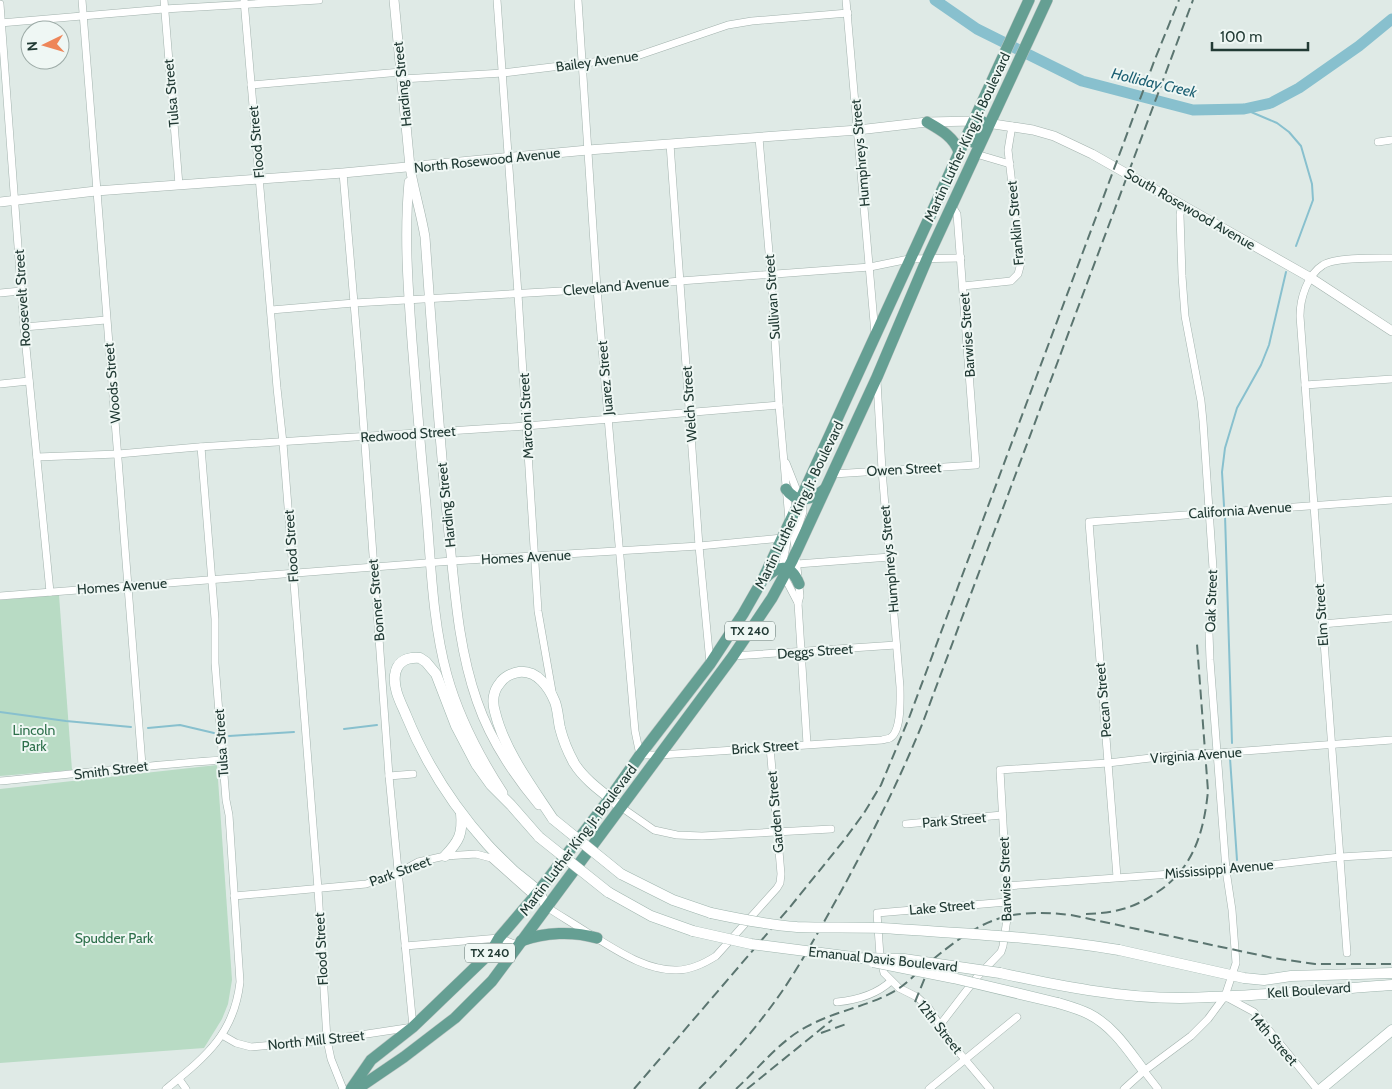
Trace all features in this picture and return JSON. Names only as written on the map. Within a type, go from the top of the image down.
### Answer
[{"type":"main road","name":"Martin Luther King Jr. Boulevard","points":[[357,1089],[404,1057],[455,1018],[492,981],[733,656],[772,598],[833,474],[927,259],[976,154],[982,122],[994,78],[1029,0]]},
{"type":"main road","name":"Martin Luther King Jr. Boulevard","points":[[351,1089],[370,1060],[413,1027],[491,952],[610,798],[640,755],[710,664],[743,614],[763,580],[959,152],[1009,83],[1047,0]]},
{"type":"main road","points":[[927,122],[956,143],[959,152]]},
{"type":"main road","points":[[954,204],[958,178],[982,122]]},
{"type":"main road","points":[[786,489],[789,494],[800,500],[808,500],[826,488]]},
{"type":"main road","points":[[763,580],[774,569],[789,566],[796,575],[799,584]]},
{"type":"main road","points":[[511,805],[491,785],[476,764],[456,726],[432,668],[420,658],[406,659],[397,668],[395,685],[400,702],[419,745],[461,812],[487,844],[547,907]]},
{"type":"main road","name":"Emanual Davis Boulevard","points":[[555,702],[543,681],[536,676],[522,672],[506,677],[499,683],[495,692],[493,701],[500,726],[524,775],[553,819],[620,874],[645,888],[673,900],[711,913],[752,922],[796,927],[885,929],[1063,941],[1119,950],[1232,975]]},
{"type":"main road","name":"Marconi Street","points":[[555,702],[560,728],[575,765],[590,782],[622,807]]},
{"type":"main road","name":"Emanual Davis Boulevard","points":[[511,805],[539,837],[608,892],[651,916],[693,931],[751,944],[860,958],[904,959],[1000,973],[1074,988],[1139,996],[1179,998],[1226,996]]},
{"type":"main road","points":[[445,856],[456,844],[460,836],[461,812]]},
{"type":"main road","points":[[519,943],[533,936],[563,934],[582,934],[597,938]]},
{"type":"main road","points":[[860,958],[881,965],[1058,1003],[1089,1014],[1109,1028],[1123,1042],[1144,1071]]},
{"type":"main road","name":"Kell Boulevard","points":[[1232,975],[1264,980],[1291,976],[1392,972]]},
{"type":"main road","name":"Kell Boulevard","points":[[1226,996],[1392,985]]},
{"type":"main road","points":[[1321,1089],[1392,1030]]},
{"type":"street","name":"Woods Street","points":[[82,0],[142,765]]},
{"type":"street","name":"Tulsa Street","points":[[164,0],[178,185]]},
{"type":"street","points":[[1,23],[245,3],[319,0]]},
{"type":"street","name":"Harding Street","points":[[394,0],[410,167],[425,237],[439,432],[459,634],[466,667],[477,702],[493,737],[515,774],[553,819]]},
{"type":"street","name":"Marconi Street","points":[[497,0],[538,612],[549,680],[555,702]]},
{"type":"street","name":"Juarez Street","points":[[578,0],[597,289],[635,731],[640,755]]},
{"type":"street","name":"Humphreys Street","points":[[846,0],[875,336]]},
{"type":"street","name":"Flood Street","points":[[245,3],[283,443],[318,889],[327,1040],[330,1059],[343,1089]]},
{"type":"street","name":"Roosevelt Street","points":[[0,4],[28,382],[50,592]]},
{"type":"street","name":"Bailey Avenue","points":[[251,85],[401,76],[503,73],[634,58],[713,30],[752,20],[848,13]]},
{"type":"street","name":"North Rosewood Avenue","points":[[0,202],[96,191],[343,173],[588,150],[858,130],[927,122],[982,122]]},
{"type":"street","name":"South Rosewood Avenue","points":[[982,122],[1012,126],[1047,134],[1070,143],[1115,166],[1311,278],[1392,331]]},
{"type":"street","name":"Franklin Street","points":[[963,286],[1004,283],[1013,280],[1020,269],[1021,263],[1008,150],[1012,126]]},
{"type":"street","name":"Sullivan Street","points":[[759,138],[789,523],[787,545],[789,566]]},
{"type":"street","points":[[1378,142],[1392,140]]},
{"type":"street","name":"Welch Street","points":[[670,144],[710,664]]},
{"type":"street","points":[[976,154],[1010,164]]},
{"type":"street","name":"Harding Street","points":[[410,167],[406,213],[409,300],[436,618],[441,650],[464,725],[481,759],[511,805]]},
{"type":"street","name":"Bonner Street","points":[[343,173],[390,776],[413,1027]]},
{"type":"street","name":"Barwise Street","points":[[954,204],[957,214],[976,465]]},
{"type":"street","name":"Oak Street","points":[[1182,204],[1180,224],[1182,276],[1185,316],[1201,401],[1214,583],[1210,648],[1226,870],[1236,956],[1226,996]]},
{"type":"street","name":"Cleveland Avenue","points":[[271,310],[354,302],[597,289],[680,280],[870,267],[909,259],[960,258]]},
{"type":"street","points":[[1311,278],[1318,269],[1330,262],[1392,258]]},
{"type":"street","name":"Elm Street","points":[[1311,278],[1300,303],[1300,316],[1347,953]]},
{"type":"street","points":[[0,292],[21,291]]},
{"type":"street","points":[[24,327],[106,320]]},
{"type":"street","name":"Humphreys Street","points":[[877,377],[900,710],[895,732],[891,738]]},
{"type":"street","points":[[1305,385],[1392,379]]},
{"type":"street","points":[[0,384],[28,382]]},
{"type":"street","name":"Redwood Street","points":[[37,457],[118,454],[526,426],[779,405]]},
{"type":"street","name":"Tulsa Street","points":[[166,1089],[207,1055],[222,1035],[235,1008],[239,987],[229,815],[226,800],[215,663],[215,620],[201,447]]},
{"type":"street","name":"Sullivan Street","points":[[784,457],[803,506],[789,566]]},
{"type":"street","name":"Owen Street","points":[[833,474],[976,465]]},
{"type":"street","name":"California Avenue","points":[[1089,522],[1392,500]]},
{"type":"street","name":"Pecan Street","points":[[1089,522],[1118,877]]},
{"type":"street","name":"Homes Avenue","points":[[0,596],[452,561],[620,552],[782,538]]},
{"type":"street","points":[[807,744],[798,603],[789,566],[890,557]]},
{"type":"street","points":[[798,603],[800,596],[799,584]]},
{"type":"street","points":[[1322,624],[1392,618]]},
{"type":"street","name":"Deggs Street","points":[[733,656],[801,653],[896,645]]},
{"type":"street","name":"Brick Street","points":[[640,755],[891,738]]},
{"type":"street","name":"Virginia Avenue","points":[[1000,770],[1392,740]]},
{"type":"street","name":"Garden Street","points":[[597,938],[619,951],[658,968],[678,970],[696,966],[716,956],[771,895],[777,888],[781,878],[770,746]]},
{"type":"street","name":"Smith Street","points":[[0,781],[87,773],[142,765],[223,760]]},
{"type":"street","name":"Barwise Street","points":[[940,1025],[978,977],[1001,952],[1003,946],[1008,912],[1000,770]]},
{"type":"street","points":[[390,776],[413,774]]},
{"type":"street","points":[[622,807],[654,830],[677,835],[702,836],[831,829]]},
{"type":"street","name":"Park Street","points":[[906,824],[1002,816]]},
{"type":"street","name":"Park Street","points":[[234,896],[366,884],[398,873],[418,862],[445,856],[476,854],[491,858],[536,894]]},
{"type":"street","name":"Mississippi Avenue","points":[[1006,886],[1226,870],[1392,854]]},
{"type":"street","name":"Lake Street","points":[[891,981],[884,973],[880,956],[877,913],[1007,902]]},
{"type":"street","points":[[547,907],[597,938]]},
{"type":"street","points":[[405,946],[500,938],[519,943]]},
{"type":"street","points":[[837,1002],[849,1001],[874,993],[883,989],[891,981]]},
{"type":"street","name":"12th Street","points":[[891,981],[899,988],[917,997],[928,1007],[952,1044],[990,1089]]},
{"type":"street","points":[[1124,1089],[1144,1071],[1191,1036],[1208,1019],[1226,996]]},
{"type":"street","name":"14th Street","points":[[1226,996],[1254,1012],[1317,1089]]},
{"type":"street","points":[[928,1089],[1017,1017]]},
{"type":"street","name":"North Mill Street","points":[[222,1035],[236,1043],[251,1047],[327,1040],[413,1027]]},
{"type":"street","points":[[1144,1071],[1158,1089]]},
{"type":"street","points":[[178,1079],[186,1089]]},
{"type":"green space","name":"Lincoln Park","points":[[59,595],[72,770],[0,776],[0,600]]},
{"type":"green space","name":"Spudder Park","points":[[217,765],[232,980],[228,1004],[222,1019],[204,1048],[0,1063],[0,789]]},
{"type":"waterway","name":"Holliday Creek","points":[[935,0],[977,29],[1082,81],[1193,110],[1244,109],[1271,103],[1299,88],[1359,46],[1392,19]]},
{"type":"waterway","points":[[1244,109],[1277,123],[1289,132],[1301,146],[1312,184],[1313,200],[1296,246]]},
{"type":"waterway","points":[[1224,506],[1222,472],[1225,448],[1237,408],[1261,365],[1269,345],[1286,272]]},
{"type":"waterway","points":[[1225,515],[1232,743]]},
{"type":"waterway","points":[[0,712],[131,727]]},
{"type":"waterway","points":[[148,728],[180,725],[214,733]]},
{"type":"waterway","points":[[344,729],[377,725]]},
{"type":"waterway","points":[[229,736],[294,732]]},
{"type":"waterway","points":[[1230,758],[1237,860]]},
{"type":"railway","points":[[634,1089],[790,907],[845,839],[881,785],[909,718],[1155,59],[1179,0]]},
{"type":"railway","points":[[699,1089],[755,1027],[793,975],[855,866],[905,764],[923,722],[1193,0]]},
{"type":"railway","points":[[1086,914],[1107,912],[1142,902],[1159,891],[1181,871],[1195,847],[1204,820],[1208,791],[1197,644]]},
{"type":"railway","points":[[736,1089],[780,1046],[799,1031],[832,1015],[888,995],[902,986],[945,950],[977,928],[1009,916],[1027,913],[1071,915],[1273,958],[1315,964],[1392,964]]},
{"type":"railway","points":[[915,1002],[926,975],[935,962]]},
{"type":"railway","points":[[747,1089],[832,1020]]},
{"type":"railway","points":[[821,1033],[849,1023]]}]
